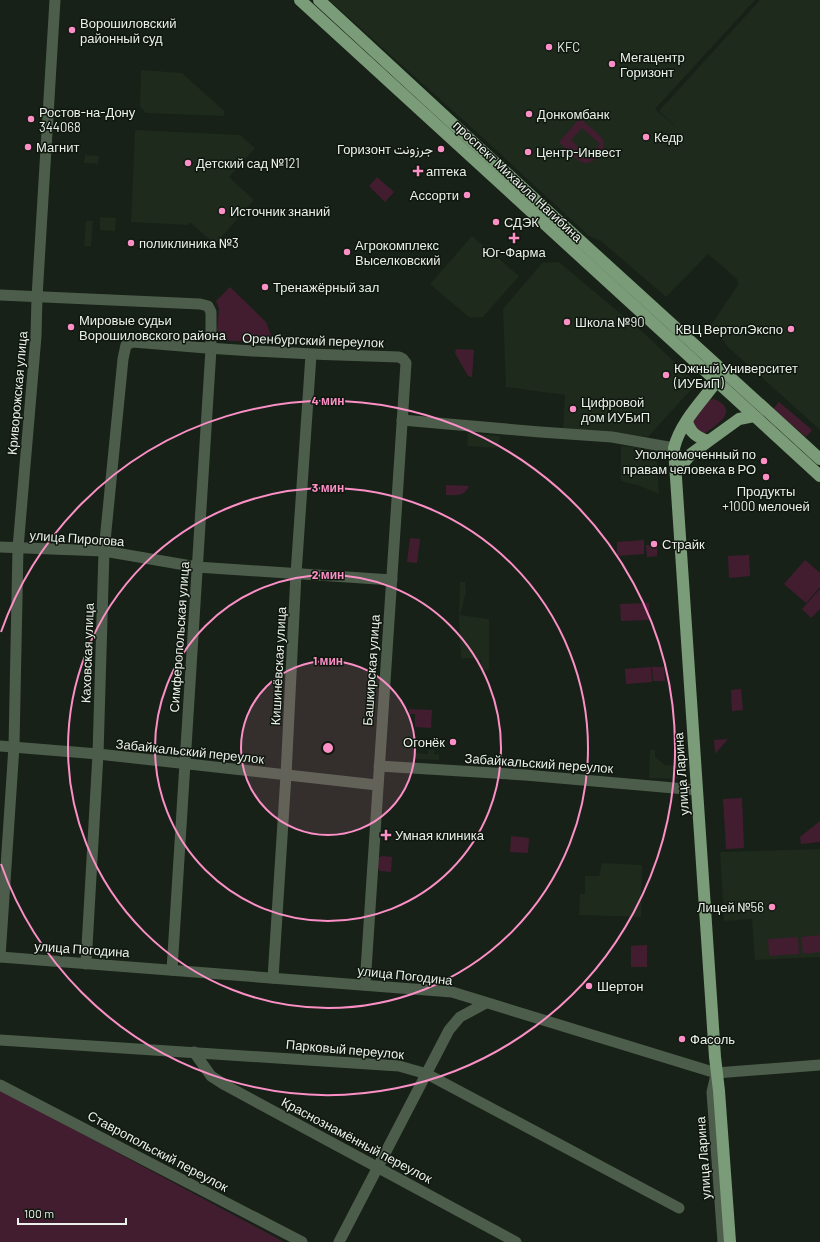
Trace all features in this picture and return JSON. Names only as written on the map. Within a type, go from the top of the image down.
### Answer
[{"type":"main road","name":"проспект Михаила Нагибина","points":[[300,0],[820,476]]},
{"type":"main road","name":"проспект Михаила Нагибина","points":[[319,0],[820,459]]},
{"type":"main road","points":[[691,454],[682,453],[674,448],[678,437],[687,421],[717,381],[732,380]]},
{"type":"main road","points":[[739,419],[745,407],[748,394]]},
{"type":"main road","points":[[676,472],[691,454],[708,441],[739,419],[754,416]]},
{"type":"main road","points":[[687,421],[689,428],[694,435],[708,441]]},
{"type":"main road","name":"улица Ларина","points":[[674,448],[716,1073],[719,1091],[730,1242]]},
{"type":"street","name":"Криворожская улица","points":[[0,957],[14,746],[18,548],[36,336],[37,297],[55,0]]},
{"type":"street","points":[[0,295],[37,297]]},
{"type":"street","name":"Симферопольская улица","points":[[37,297],[200,304],[208,306],[211,312],[211,349],[172,970]]},
{"type":"street","name":"Оренбургский переулок","points":[[126,345],[134,342],[211,349],[311,355],[399,357],[403,359]]},
{"type":"street","name":"Каховская улица","points":[[86,964],[98,754],[104,551],[123,359],[126,345]]},
{"type":"street","name":"Кишинёвская улица","points":[[273,978],[286,776],[296,574],[311,355]]},
{"type":"street","name":"Башкирская улица","points":[[365,985],[406,363],[403,359]]},
{"type":"street","points":[[402,420],[612,437],[674,448]]},
{"type":"street","name":"улица Пирогова","points":[[0,547],[104,551],[197,567],[392,580]]},
{"type":"street","name":"Забайкальский переулок","points":[[0,746],[98,754],[377,785]]},
{"type":"street","name":"Забайкальский переулок","points":[[379,766],[532,776],[697,790]]},
{"type":"street","name":"улица Погодина","points":[[0,957],[452,992],[486,1004],[716,1073],[820,1065]]},
{"type":"street","points":[[465,997],[470,1002],[466,1013]]},
{"type":"street","points":[[339,1242],[449,1030],[460,1017],[486,1004]]},
{"type":"street","name":"Парковый переулок","points":[[0,1040],[387,1064],[399,1066],[427,1074],[679,1208]]},
{"type":"street","name":"Краснознамённый переулок","points":[[194,1052],[211,1076],[225,1085],[516,1242]]},
{"type":"street","name":"улица Ларина","points":[[716,1073],[712,1092],[724,1242]]},
{"type":"street","name":"Ставропольский переулок","points":[[0,1085],[302,1242]]},
{"type":"shaded area","points":[[329,0],[755,0],[655,109],[677,128],[659,111],[760,0],[820,0],[820,430],[728,347],[711,325],[738,285],[737,279],[708,254],[666,297],[601,241],[589,236],[471,127]]},
{"type":"shaded area","points":[[141,70],[182,73],[224,111],[224,116],[146,113],[140,106]]},
{"type":"shaded area","points":[[580,118],[598,134],[604,143],[602,151],[596,159],[585,163],[574,157],[559,142]],"holes":[[[582,128],[600,144],[588,156],[571,140]]]},
{"type":"shaded area","name":"Детский сад №121","points":[[135,130],[240,135],[255,148],[229,177],[254,200],[215,244],[190,222],[188,225],[131,222]]},
{"type":"shaded area","points":[[85,155],[99,156],[98,164],[84,163]]},
{"type":"shaded area","points":[[377,177],[394,192],[385,202],[369,186]]},
{"type":"shaded area","points":[[100,217],[116,218],[115,231],[100,230]]},
{"type":"shaded area","points":[[86,221],[93,221],[91,246],[84,246]]},
{"type":"shaded area","points":[[472,236],[519,276],[483,317],[470,318],[430,284]]},
{"type":"shaded area","name":"Школа №90","points":[[559,262],[646,335],[697,383],[648,437],[563,428],[565,395],[506,387],[503,309],[542,263]]},
{"type":"shaded area","points":[[230,287],[266,322],[274,343],[216,340],[219,309],[216,301]]},
{"type":"shaded area","points":[[456,349],[474,350],[472,377],[468,376],[455,353]]},
{"type":"shaded area","points":[[714,399],[722,403],[725,408],[726,412],[724,417],[705,433],[700,432],[694,424],[694,419],[709,400]]},
{"type":"shaded area","points":[[779,402],[812,430],[806,437],[773,409]]},
{"type":"shaded area","points":[[468,433],[500,436],[499,444],[497,444],[497,448],[467,446]]},
{"type":"shaded area","points":[[621,446],[656,449],[659,494],[640,486],[621,481]]},
{"type":"shaded area","points":[[446,485],[469,486],[462,494],[446,495]]},
{"type":"shaded area","points":[[410,538],[420,539],[417,563],[407,562]]},
{"type":"shaded area","points":[[644,540],[644,554],[617,556],[617,542]]},
{"type":"shaded area","points":[[646,545],[657,545],[657,556],[647,557]]},
{"type":"shaded area","points":[[749,555],[750,576],[729,578],[728,556]]},
{"type":"shaded area","points":[[805,560],[820,573],[820,587],[806,603],[784,584]]},
{"type":"shaded area","points":[[460,582],[465,582],[466,592],[460,615],[489,619],[489,670],[481,670],[481,660],[475,660],[474,658],[461,659],[459,620]]},
{"type":"shaded area","points":[[820,589],[820,609],[811,618],[802,609]]},
{"type":"shaded area","points":[[649,603],[649,620],[621,621],[620,604]]},
{"type":"shaded area","points":[[651,667],[652,682],[626,684],[625,669]]},
{"type":"shaded area","points":[[652,667],[664,667],[665,681],[653,681]]},
{"type":"shaded area","points":[[741,689],[743,710],[732,711],[731,690]]},
{"type":"shaded area","points":[[409,709],[432,710],[431,728],[415,727],[415,714],[409,714]]},
{"type":"shaded area","points":[[728,739],[715,754],[714,740]]},
{"type":"shaded area","points":[[428,750],[434,750],[434,754],[439,754],[439,760],[415,759],[416,753],[428,754]]},
{"type":"shaded area","points":[[650,750],[655,750],[655,757],[665,765],[677,766],[678,779],[649,778]]},
{"type":"shaded area","points":[[742,798],[744,848],[726,849],[723,799]]},
{"type":"shaded area","points":[[820,821],[820,842],[801,844],[800,837]]},
{"type":"shaded area","points":[[511,836],[529,838],[528,853],[510,852]]},
{"type":"shaded area","name":"Лицей №56","points":[[820,849],[820,957],[755,960],[752,919],[724,921],[720,852]]},
{"type":"shaded area","points":[[382,856],[392,857],[391,872],[380,871],[377,867],[377,858]]},
{"type":"shaded area","points":[[602,863],[642,865],[641,917],[579,915],[580,894],[585,894],[585,876],[599,876]]},
{"type":"shaded area","points":[[820,935],[820,952],[803,954],[801,937]]},
{"type":"shaded area","points":[[798,937],[799,954],[769,956],[768,939]]},
{"type":"shaded area","points":[[647,945],[647,967],[631,967],[631,946]]},
{"type":"shaded area","points":[[0,1090],[284,1242],[0,1242]]},
{"type":"place","name":"Ворошиловский районный суд","points":[[72,30]]},
{"type":"place","name":"KFC","points":[[549,47]]},
{"type":"place","name":"Мегацентр Горизонт","points":[[612,64]]},
{"type":"place","name":"Донкомбанк","points":[[529,114]]},
{"type":"place","name":"Ростов-на-Дону 344068","points":[[31,119]]},
{"type":"place","name":"Кедр","points":[[646,137]]},
{"type":"place","name":"Магнит","points":[[28,147]]},
{"type":"place","name":"Горизонт جرزونت","points":[[441,149]]},
{"type":"place","name":"Центр-Инвест","points":[[528,152]]},
{"type":"place","name":"Детский сад №121","points":[[188,163]]},
{"type":"place","name":"аптека","points":[[418,171]]},
{"type":"place","name":"Ассорти","points":[[467,195]]},
{"type":"place","name":"Источник знаний","points":[[222,211]]},
{"type":"place","name":"СДЭК","points":[[496,222]]},
{"type":"place","name":"Юг-Фарма","points":[[514,238]]},
{"type":"place","name":"поликлиника №3","points":[[131,243]]},
{"type":"place","name":"Агрокомплекс Выселковский","points":[[347,252]]},
{"type":"place","name":"Тренажёрный зал","points":[[265,287]]},
{"type":"place","name":"Школа №90","points":[[567,322]]},
{"type":"place","name":"Мировые судьи Ворошиловского района","points":[[71,327]]},
{"type":"place","name":"КВЦ ВертолЭкспо","points":[[791,329]]},
{"type":"place","name":"Южный Университет (ИУБиП)","points":[[666,375]]},
{"type":"place","name":"Цифровой дом ИУБиП","points":[[573,409]]},
{"type":"place","name":"Уполномоченный по правам человека в РО","points":[[764,461]]},
{"type":"place","name":"Продукты +1000 мелочей","points":[[766,477]]},
{"type":"place","name":"Страйк","points":[[654,544]]},
{"type":"place","name":"Огонёк","points":[[453,742]]},
{"type":"place","name":"Умная клиника","points":[[386,835]]},
{"type":"place","name":"Лицей №56","points":[[772,907]]},
{"type":"place","name":"Шертон","points":[[589,986]]},
{"type":"place","name":"Фасоль","points":[[682,1039]]}]
